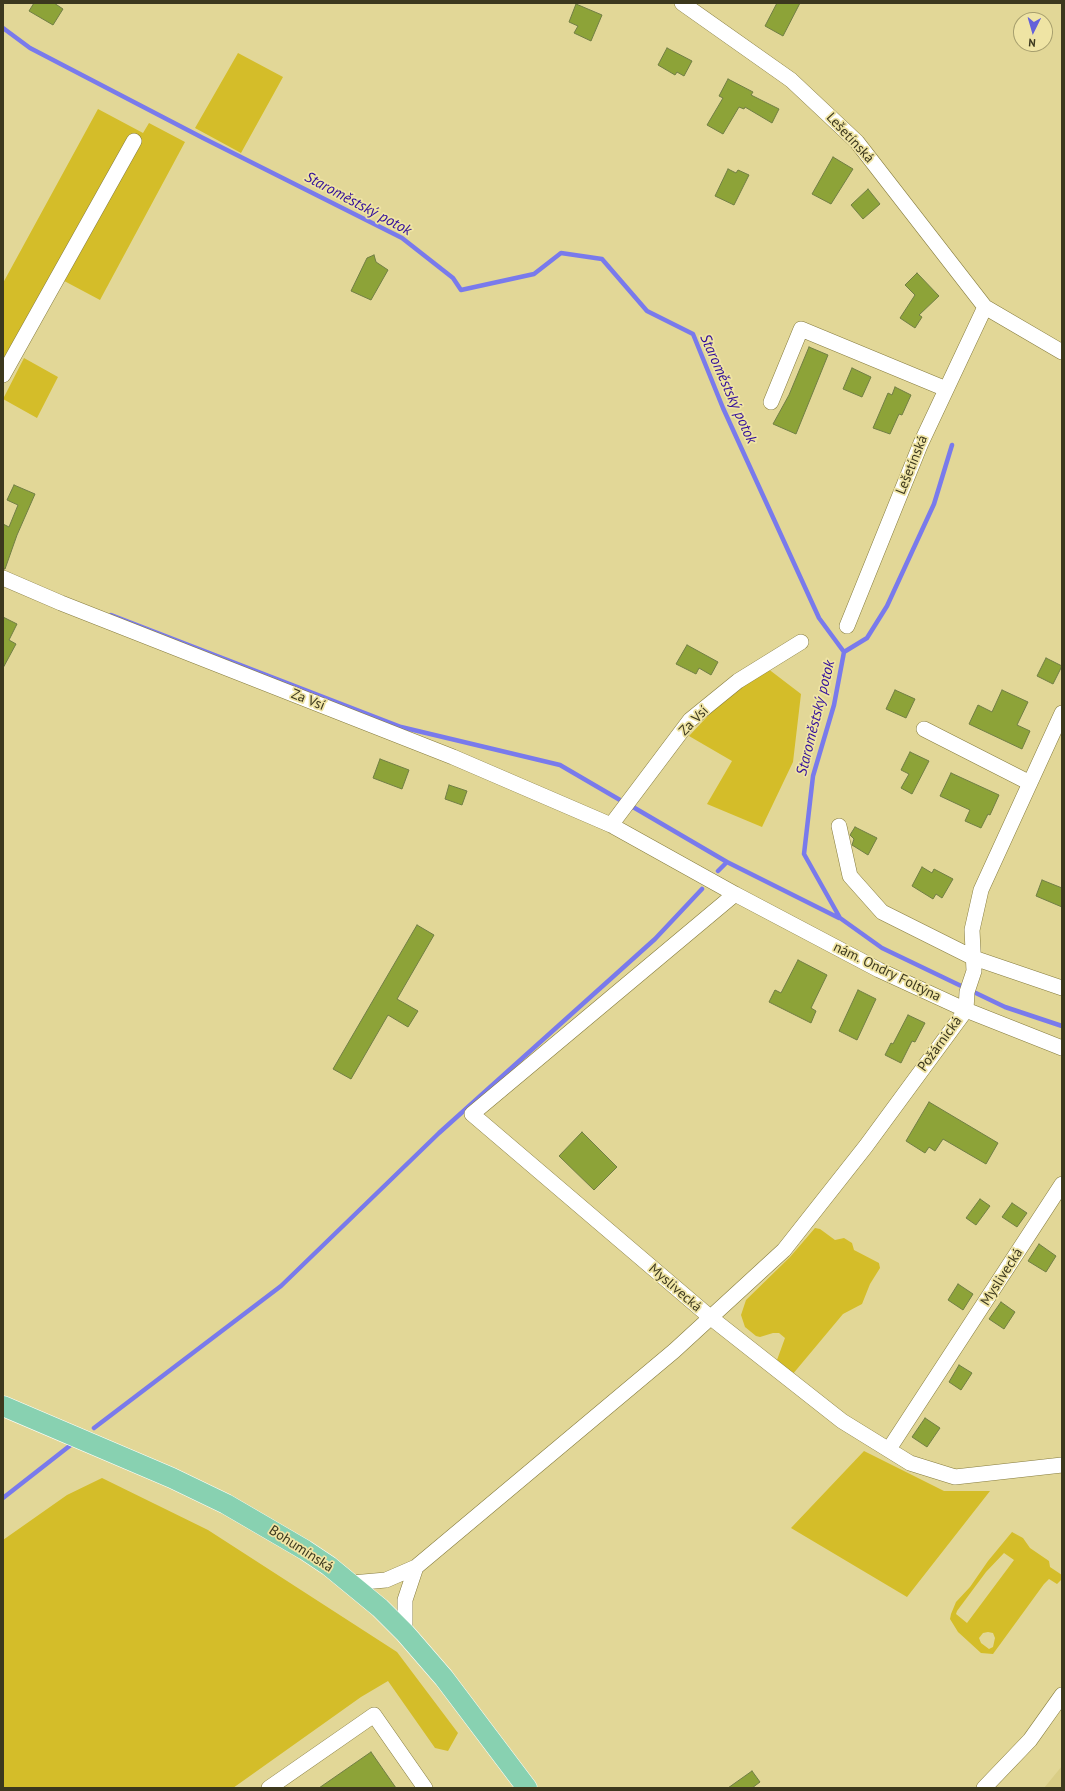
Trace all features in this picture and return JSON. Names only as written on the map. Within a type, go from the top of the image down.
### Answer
[{"type":"main road","name":"Bohumínská","points":[[3,1406],[172,1478],[226,1504],[305,1550],[352,1583],[405,1633],[444,1678],[527,1788]]},
{"type":"street","name":"Lešetínská","points":[[682,3],[791,80],[857,142],[984,307],[1062,352]]},
{"type":"street","points":[[3,375],[134,141]]},
{"type":"street","name":"Lešetínská","points":[[847,626],[921,443],[984,307]]},
{"type":"street","points":[[771,402],[801,329],[946,389]]},
{"type":"street","name":"Za Vsí","points":[[3,578],[76,609],[453,757],[611,825],[718,884]]},
{"type":"street","name":"Za Vsí","points":[[611,825],[690,720],[738,681],[801,642]]},
{"type":"street","name":"Požárnická","points":[[352,1583],[386,1580],[416,1567],[674,1351],[784,1250],[866,1146],[966,1010],[974,971],[972,930],[981,890],[1062,714]]},
{"type":"street","points":[[924,729],[1030,783]]},
{"type":"street","points":[[839,826],[850,876],[882,912],[974,958],[1060,983]]},
{"type":"street","name":"nám. Ondry Foltýna","points":[[718,884],[879,970],[966,1010],[1062,1048]]},
{"type":"street","name":"Myslivecká","points":[[735,894],[472,1114],[710,1317],[842,1421],[889,1449],[910,1464],[955,1477],[1060,1462]]},
{"type":"street","name":"Myslivecká","points":[[889,1449],[1062,1184]]},
{"type":"street","points":[[405,1633],[405,1600],[416,1567]]},
{"type":"street","points":[[984,1788],[1030,1740],[1062,1695]]},
{"type":"street","points":[[269,1788],[374,1715],[425,1788]]},
{"type":"shaded area","points":[[238,53],[283,77],[241,153],[195,128]]},
{"type":"shaded area","points":[[98,109],[143,133],[149,123],[185,142],[100,300],[53,275],[3,369],[3,283]]},
{"type":"shaded area","points":[[24,358],[58,377],[37,418],[3,399]]},
{"type":"shaded area","points":[[767,668],[801,694],[793,762],[762,827],[707,804],[732,761],[689,736],[736,686]]},
{"type":"shaded area","points":[[815,1228],[820,1229],[835,1240],[844,1238],[852,1243],[854,1250],[879,1263],[880,1268],[870,1284],[862,1304],[843,1314],[792,1375],[777,1360],[785,1338],[779,1333],[773,1333],[760,1337],[756,1336],[745,1327],[741,1315],[746,1300],[790,1257]]},
{"type":"shaded area","points":[[864,1451],[944,1491],[990,1491],[907,1597],[791,1528]]},
{"type":"shaded area","points":[[102,1478],[208,1530],[397,1652],[458,1733],[448,1751],[435,1748],[388,1681],[361,1697],[233,1788],[3,1788],[3,1540],[67,1495]]},
{"type":"shaded area","points":[[1012,1532],[1023,1538],[1030,1548],[1049,1561],[1050,1567],[1062,1575],[1062,1579],[1057,1584],[1049,1579],[1044,1584],[993,1654],[981,1653],[958,1632],[950,1619],[956,1602],[970,1587],[988,1561]],"holes":[[[1004,1553],[1014,1560],[967,1623],[956,1614],[957,1611],[986,1572]],[[983,1633],[993,1633],[995,1638],[993,1647],[989,1649],[981,1643],[979,1638]]]},
{"type":"shaded area","points":[[1062,1766],[1062,1788],[1044,1788]]},
{"type":"building","points":[[34,3],[54,3],[63,9],[53,25],[29,11]]},
{"type":"building","points":[[777,3],[800,3],[783,36],[765,26]]},
{"type":"building","points":[[576,4],[602,15],[591,41],[574,33],[578,26],[569,22]]},
{"type":"building","points":[[667,48],[692,61],[684,76],[677,72],[675,75],[658,65]]},
{"type":"building","points":[[728,79],[753,92],[751,95],[779,109],[772,123],[745,107],[744,109],[739,107],[723,134],[707,125],[723,98],[719,96]]},
{"type":"building","points":[[833,157],[853,169],[831,204],[812,194]]},
{"type":"building","points":[[728,169],[736,173],[738,170],[749,175],[734,205],[715,196]]},
{"type":"building","points":[[868,189],[880,204],[863,219],[851,205]]},
{"type":"building","points":[[374,255],[376,262],[388,270],[371,300],[351,291],[367,258]]},
{"type":"building","points":[[917,273],[939,296],[919,315],[922,317],[915,328],[900,318],[915,295],[905,285]]},
{"type":"building","points":[[809,347],[828,355],[796,434],[773,424],[789,395]]},
{"type":"building","points":[[852,368],[871,377],[862,397],[843,389]]},
{"type":"building","points":[[895,387],[911,395],[902,415],[899,414],[890,434],[873,428],[888,393],[892,395]]},
{"type":"building","points":[[14,485],[35,494],[17,535],[5,569],[3,569],[3,524],[9,527],[18,505],[7,500]]},
{"type":"building","points":[[3,617],[17,624],[9,640],[16,644],[3,668]]},
{"type":"building","points":[[687,645],[718,662],[711,675],[699,668],[696,674],[676,664]]},
{"type":"building","points":[[1046,658],[1062,666],[1053,684],[1037,676]]},
{"type":"building","points":[[895,690],[915,699],[906,718],[886,709]]},
{"type":"building","points":[[1002,690],[1028,702],[1017,725],[1030,731],[1022,749],[969,724],[978,705],[992,712]]},
{"type":"building","points":[[910,752],[929,761],[912,794],[901,788],[909,774],[901,770]]},
{"type":"building","points":[[380,759],[409,770],[402,789],[373,778]]},
{"type":"building","points":[[951,773],[999,795],[990,815],[988,814],[981,828],[965,821],[970,810],[940,796]]},
{"type":"building","points":[[449,785],[467,791],[462,805],[445,799]]},
{"type":"building","points":[[855,827],[877,838],[868,855],[852,845],[854,839],[850,835]]},
{"type":"building","points":[[922,867],[932,873],[934,869],[953,879],[942,898],[936,894],[933,899],[912,886]]},
{"type":"building","points":[[1042,880],[1062,888],[1062,907],[1036,896]]},
{"type":"building","points":[[417,925],[434,935],[397,999],[418,1011],[408,1027],[388,1015],[351,1079],[333,1069]]},
{"type":"building","points":[[798,960],[827,975],[811,1008],[816,1011],[811,1023],[769,1002],[775,990],[781,993]]},
{"type":"building","points":[[858,990],[876,999],[857,1040],[839,1031]]},
{"type":"building","points":[[908,1015],[925,1023],[915,1042],[912,1041],[901,1063],[885,1055],[891,1043],[893,1044]]},
{"type":"building","points":[[929,1102],[998,1143],[986,1164],[943,1139],[935,1151],[929,1147],[925,1153],[906,1141]]},
{"type":"building","points":[[582,1132],[617,1167],[594,1190],[559,1156]]},
{"type":"building","points":[[980,1199],[990,1206],[976,1225],[966,1218]]},
{"type":"building","points":[[1012,1203],[1027,1213],[1017,1227],[1002,1217]]},
{"type":"building","points":[[1039,1244],[1056,1256],[1046,1272],[1028,1261]]},
{"type":"building","points":[[958,1284],[973,1294],[963,1310],[948,1300]]},
{"type":"building","points":[[1001,1302],[1015,1312],[1004,1329],[989,1319]]},
{"type":"building","points":[[959,1365],[972,1373],[961,1390],[949,1382]]},
{"type":"building","points":[[925,1418],[940,1428],[927,1447],[912,1437]]},
{"type":"building","points":[[371,1752],[396,1788],[319,1788]]},
{"type":"building","points":[[752,1771],[760,1782],[752,1788],[728,1788]]},
{"type":"waterway","name":"Staroměstský potok","points":[[3,28],[30,48],[203,138],[402,238],[453,278],[461,290],[534,274],[561,253],[602,259],[647,311],[693,334],[723,408],[819,618],[844,652],[834,705],[813,776],[804,854],[840,918],[882,948],[1005,1007],[1062,1026]]},
{"type":"waterway","points":[[844,652],[867,638],[887,606],[934,504],[952,445]]},
{"type":"waterway","points":[[111,615],[401,727],[560,765],[620,800]]},
{"type":"waterway","points":[[633,807],[727,862]]},
{"type":"waterway","points":[[718,871],[727,862],[839,918]]},
{"type":"waterway","points":[[94,1428],[281,1286],[439,1133],[655,939],[702,889]]},
{"type":"waterway","points":[[3,1498],[72,1444]]}]
